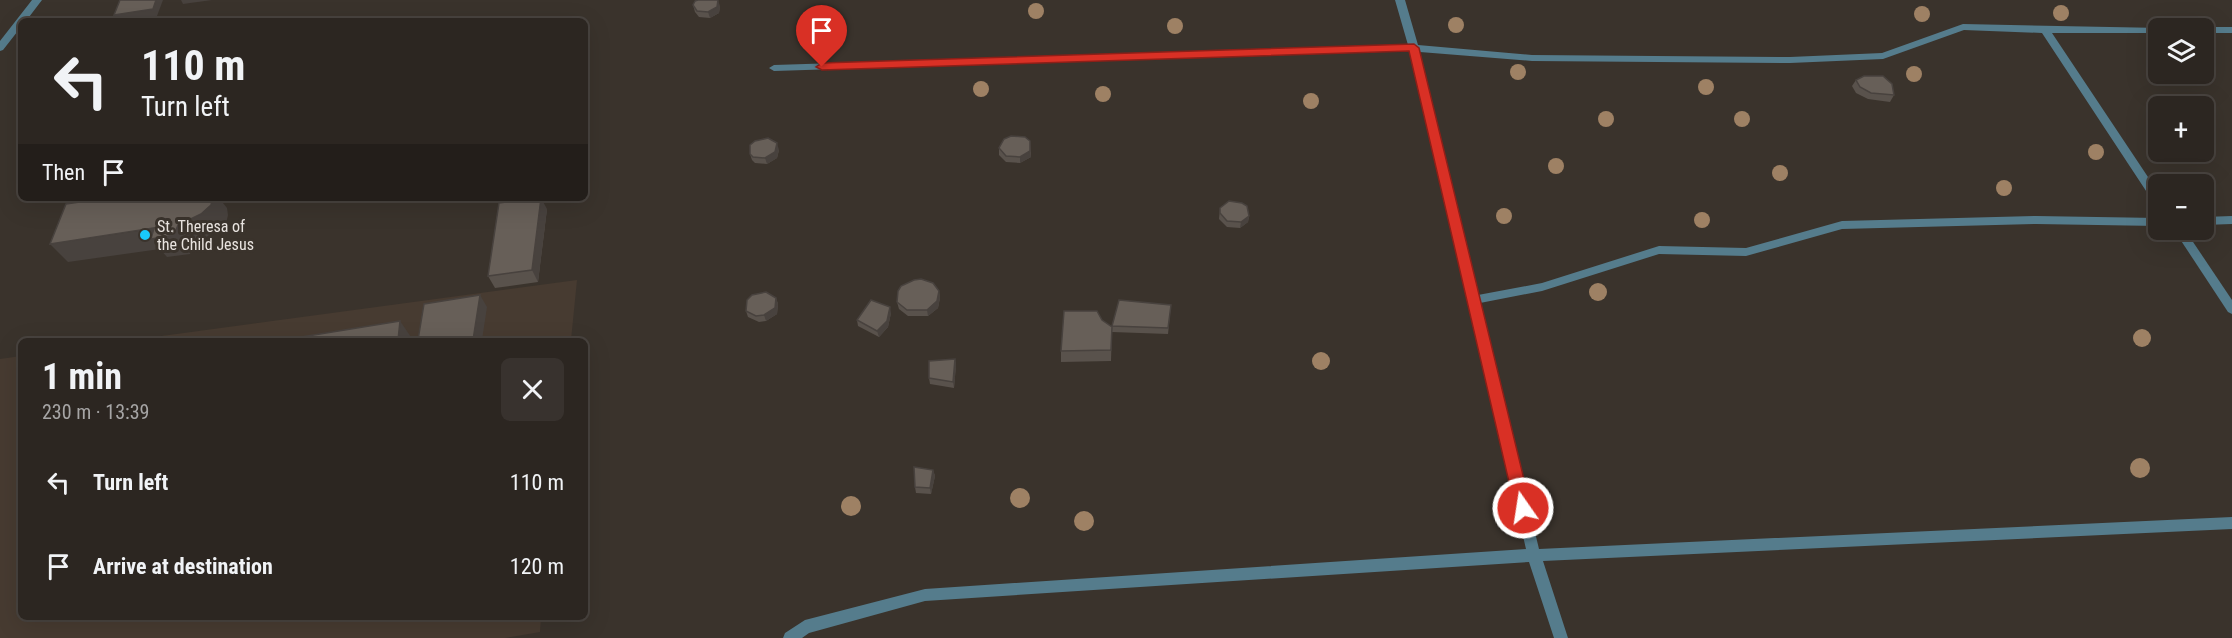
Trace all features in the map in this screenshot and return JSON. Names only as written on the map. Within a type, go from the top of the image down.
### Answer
[{"type":"street","points":[[23,18],[37,0]]},
{"type":"street","points":[[1400,0],[1414,48],[1534,555],[1561,638]]},
{"type":"street","points":[[0,48],[18,25]]},
{"type":"street","points":[[774,68],[1414,48],[1532,58],[1790,60],[1883,56],[1963,27],[2148,30]]},
{"type":"street","points":[[2044,30],[2148,185]]},
{"type":"street","points":[[2214,30],[2232,30]]},
{"type":"street","points":[[1474,300],[1542,287],[1659,250],[1746,252],[1842,225],[2036,220],[2148,222]]},
{"type":"street","points":[[2214,221],[2232,220]]},
{"type":"street","points":[[2186,240],[2232,309]]},
{"type":"street","points":[[790,638],[805,627],[925,595],[1534,555],[2232,523]]},
{"type":"shaded area","points":[[577,280],[571,338],[147,338]]},
{"type":"shaded area","points":[[18,356],[18,620],[541,620],[540,632],[505,638],[0,638],[0,359]]},
{"type":"building","points":[[120,0],[156,0],[153,9],[114,15]]},
{"type":"building","points":[[698,0],[718,0],[717,7],[708,12],[697,11],[693,5]]},
{"type":"building","points":[[1864,76],[1883,76],[1892,84],[1894,95],[1871,93],[1860,87],[1856,80]]},
{"type":"building","points":[[1011,136],[1025,137],[1030,141],[1030,151],[1020,157],[1006,156],[999,148],[1004,139]]},
{"type":"building","points":[[768,138],[777,143],[775,152],[765,158],[753,157],[750,154],[750,145],[755,141]]},
{"type":"building","points":[[86,201],[212,201],[201,214],[178,225],[174,235],[151,239],[154,228],[50,244],[66,204]]},
{"type":"building","points":[[541,201],[532,270],[488,276],[499,203]]},
{"type":"building","points":[[1229,201],[1247,206],[1249,216],[1241,222],[1227,221],[1220,213],[1220,208]]},
{"type":"building","points":[[921,279],[933,283],[939,291],[937,301],[927,310],[907,310],[897,302],[898,291],[901,286]]},
{"type":"building","points":[[766,292],[776,298],[775,308],[764,315],[756,316],[746,311],[747,300],[752,295]]},
{"type":"building","points":[[480,295],[473,338],[418,338],[424,304]]},
{"type":"building","points":[[871,300],[890,307],[887,321],[877,331],[857,320]]},
{"type":"building","points":[[1119,300],[1171,305],[1168,328],[1112,326]]},
{"type":"building","points":[[1064,311],[1097,311],[1102,320],[1112,327],[1111,350],[1061,351]]},
{"type":"building","points":[[400,321],[398,338],[295,338]]},
{"type":"building","points":[[955,359],[953,382],[929,378],[929,361]]},
{"type":"building","points":[[914,467],[933,470],[930,488],[915,487]]},
{"type":"place","name":"St. Theresa of the Child Jesus","points":[[145,235]]},
{"type":"route","points":[[822,67],[1414,48],[1523,508]]}]
